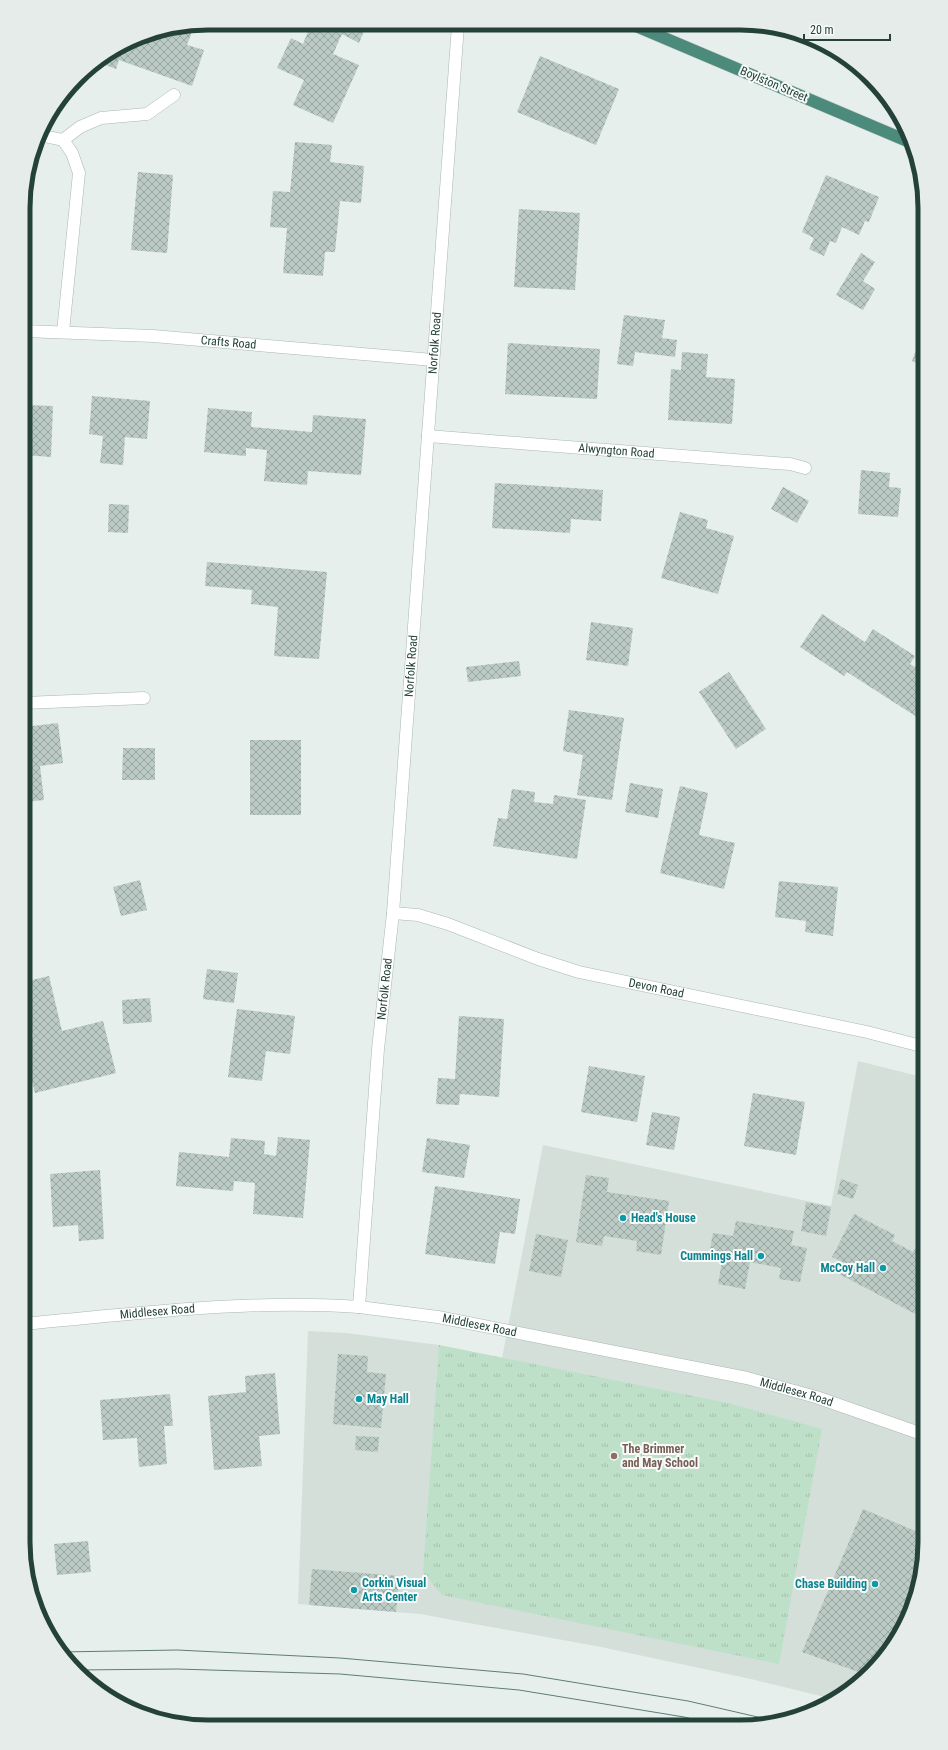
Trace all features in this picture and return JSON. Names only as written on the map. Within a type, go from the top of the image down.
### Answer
[{"type":"highway","name":"Boylston Street","points":[[645,30],[904,140]]},
{"type":"street","name":"Norfolk Road","points":[[359,1307],[378,1049],[393,913],[458,30]]},
{"type":"street","points":[[63,140],[80,127],[101,118],[147,114],[174,95]]},
{"type":"street","points":[[45,136],[63,140],[72,153],[78,173],[63,332]]},
{"type":"street","name":"Crafts Road","points":[[30,331],[153,336],[433,360]]},
{"type":"street","name":"Alwyngton Road","points":[[428,436],[790,464],[805,468]]},
{"type":"street","points":[[30,703],[144,698]]},
{"type":"street","name":"Devon Road","points":[[393,913],[418,915],[448,924],[538,960],[579,972],[867,1032],[918,1045]]},
{"type":"street","name":"Middlesex Road","points":[[30,1323],[189,1309],[240,1306],[324,1304],[359,1307],[438,1317],[747,1378],[816,1397],[918,1433]]},
{"type":"shaded area","name":"The Brimmer and May School","points":[[858,1061],[918,1076],[918,1554],[915,1577],[900,1621],[881,1651],[866,1668],[849,1683],[827,1697],[751,1679],[601,1647],[420,1614],[298,1604],[308,1331],[346,1333],[439,1345],[502,1358],[543,1145],[831,1206]]},
{"type":"green space","points":[[439,1345],[728,1403],[822,1429],[779,1664],[442,1595],[423,1572]]},
{"type":"building","points":[[309,30],[364,30],[359,43],[342,34],[333,54],[359,65],[333,123],[293,105],[304,80],[277,68],[291,38],[303,44]]},
{"type":"building","points":[[192,32],[187,45],[204,50],[192,86],[119,60],[116,69],[103,64],[129,48],[151,39],[173,33]]},
{"type":"building","points":[[540,56],[619,89],[596,145],[517,112]]},
{"type":"building","points":[[295,142],[332,145],[330,162],[364,166],[361,203],[340,201],[335,252],[325,252],[323,276],[283,273],[287,228],[270,227],[273,191],[290,192]]},
{"type":"building","points":[[138,172],[173,175],[167,253],[131,250]]},
{"type":"building","points":[[826,175],[879,197],[869,222],[865,221],[859,235],[842,227],[836,243],[830,241],[824,256],[809,249],[814,238],[802,232]]},
{"type":"building","points":[[519,209],[580,213],[575,290],[514,287]]},
{"type":"building","points":[[861,253],[875,262],[863,281],[875,289],[863,310],[836,295]]},
{"type":"building","points":[[624,315],[665,320],[662,338],[677,340],[675,357],[635,352],[633,366],[617,364]]},
{"type":"building","points":[[508,343],[600,349],[597,399],[505,394]]},
{"type":"building","points":[[918,345],[918,363],[912,361]]},
{"type":"building","points":[[682,352],[708,354],[706,377],[735,379],[732,424],[668,420],[671,369],[681,370]]},
{"type":"building","points":[[92,396],[150,401],[147,439],[125,437],[123,465],[100,463],[103,436],[89,434]]},
{"type":"building","points":[[30,405],[53,406],[51,457],[30,455]]},
{"type":"building","points":[[208,408],[252,412],[251,427],[312,432],[313,415],[366,419],[361,475],[308,471],[307,485],[264,481],[267,450],[246,448],[246,456],[204,452]]},
{"type":"building","points":[[861,470],[890,473],[889,487],[901,488],[898,517],[858,514]]},
{"type":"building","points":[[495,483],[603,490],[601,521],[571,519],[570,533],[492,528]]},
{"type":"building","points":[[783,487],[809,501],[797,523],[771,509]]},
{"type":"building","points":[[109,504],[129,505],[128,533],[108,532]]},
{"type":"building","points":[[680,512],[708,520],[706,528],[734,536],[718,594],[661,578]]},
{"type":"building","points":[[207,562],[327,572],[319,659],[274,656],[278,607],[251,604],[252,590],[205,586]]},
{"type":"building","points":[[822,614],[865,642],[873,629],[915,656],[910,664],[918,669],[918,718],[847,672],[844,676],[800,647]]},
{"type":"building","points":[[591,622],[633,628],[628,666],[586,660]]},
{"type":"building","points":[[519,661],[521,676],[468,682],[466,667]]},
{"type":"building","points":[[729,672],[766,729],[736,749],[699,692]]},
{"type":"building","points":[[569,710],[624,718],[612,800],[577,795],[583,755],[563,751]]},
{"type":"building","points":[[58,723],[63,763],[40,766],[44,800],[30,801],[30,726]]},
{"type":"building","points":[[250,740],[301,740],[301,815],[250,815]]},
{"type":"building","points":[[123,748],[155,748],[155,780],[122,780]]},
{"type":"building","points":[[630,783],[663,789],[658,818],[625,812]]},
{"type":"building","points":[[680,786],[708,793],[699,835],[735,843],[724,889],[660,873]]},
{"type":"building","points":[[512,789],[535,792],[534,802],[553,804],[554,795],[586,800],[577,859],[493,846],[498,818],[507,819]]},
{"type":"building","points":[[140,880],[147,910],[121,916],[113,887]]},
{"type":"building","points":[[779,881],[838,887],[833,936],[805,932],[806,921],[775,917]]},
{"type":"building","points":[[918,952],[918,969],[916,969]]},
{"type":"building","points":[[207,969],[238,973],[234,1003],[203,999]]},
{"type":"building","points":[[49,976],[62,1031],[103,1021],[116,1073],[35,1093],[30,1073],[30,1037],[33,1036],[30,1023],[30,981]]},
{"type":"building","points":[[150,998],[152,1022],[123,1024],[122,1000]]},
{"type":"building","points":[[237,1009],[295,1016],[290,1054],[266,1051],[262,1081],[228,1077]]},
{"type":"building","points":[[459,1016],[504,1019],[499,1097],[460,1094],[459,1105],[436,1104],[438,1078],[455,1079]]},
{"type":"building","points":[[589,1066],[645,1076],[637,1122],[581,1112]]},
{"type":"building","points":[[753,1093],[805,1102],[796,1155],[744,1146]]},
{"type":"building","points":[[652,1112],[680,1117],[674,1150],[646,1145]]},
{"type":"building","points":[[278,1137],[310,1140],[303,1218],[253,1214],[255,1183],[234,1181],[233,1191],[176,1186],[179,1152],[229,1157],[231,1138],[265,1141],[264,1154],[276,1156]]},
{"type":"building","points":[[427,1138],[470,1145],[464,1178],[422,1172]]},
{"type":"building","points":[[100,1170],[104,1239],[79,1241],[78,1225],[53,1227],[50,1174]]},
{"type":"building","name":"Head's House","points":[[586,1175],[609,1178],[607,1192],[669,1201],[661,1255],[636,1251],[637,1241],[604,1236],[602,1246],[576,1242]]},
{"type":"building","points":[[841,1179],[858,1185],[853,1199],[837,1194]]},
{"type":"building","points":[[435,1186],[520,1199],[515,1234],[500,1232],[495,1264],[425,1254]]},
{"type":"building","points":[[806,1202],[831,1207],[826,1236],[801,1231]]},
{"type":"building","name":"McCoy Hall","points":[[854,1214],[895,1235],[892,1241],[913,1252],[918,1242],[918,1315],[839,1274],[844,1263],[832,1257]]},
{"type":"building","name":"Cummings Hall","points":[[736,1221],[794,1231],[791,1245],[807,1248],[800,1282],[779,1279],[781,1268],[750,1262],[745,1289],[718,1284],[723,1257],[709,1254],[713,1233],[733,1236]]},
{"type":"building","points":[[536,1234],[568,1240],[561,1277],[529,1271]]},
{"type":"building","name":"May Hall","points":[[338,1354],[368,1356],[367,1372],[386,1374],[381,1428],[333,1424]]},
{"type":"building","points":[[275,1373],[280,1434],[259,1436],[262,1466],[214,1470],[208,1396],[246,1392],[245,1376]]},
{"type":"building","points":[[170,1394],[173,1426],[164,1426],[167,1464],[139,1467],[137,1438],[103,1440],[100,1400]]},
{"type":"building","points":[[356,1436],[379,1437],[378,1452],[355,1450]]},
{"type":"building","name":"Chase Building","points":[[863,1509],[918,1532],[918,1554],[915,1577],[909,1599],[900,1621],[888,1641],[866,1668],[861,1673],[802,1652]]},
{"type":"building","points":[[88,1541],[91,1572],[57,1575],[54,1544]]},
{"type":"building","name":"Corkin Visual Arts Center","points":[[312,1569],[399,1576],[396,1612],[309,1605]]},
{"type":"tram line","points":[[68,1652],[177,1650],[340,1658],[523,1674],[688,1701],[763,1718]]},
{"type":"tram line","points":[[84,1670],[177,1669],[340,1674],[519,1690],[696,1720]]},
{"type":"place","name":"Head's House","points":[[623,1218]]},
{"type":"place","name":"Cummings Hall","points":[[761,1256]]},
{"type":"place","name":"McCoy Hall","points":[[883,1268]]},
{"type":"place","name":"May Hall","points":[[359,1399]]},
{"type":"place","name":"The Brimmer and May School","points":[[614,1456]]},
{"type":"place","name":"Chase Building","points":[[875,1584]]},
{"type":"place","name":"Corkin Visual Arts Center","points":[[354,1590]]}]
